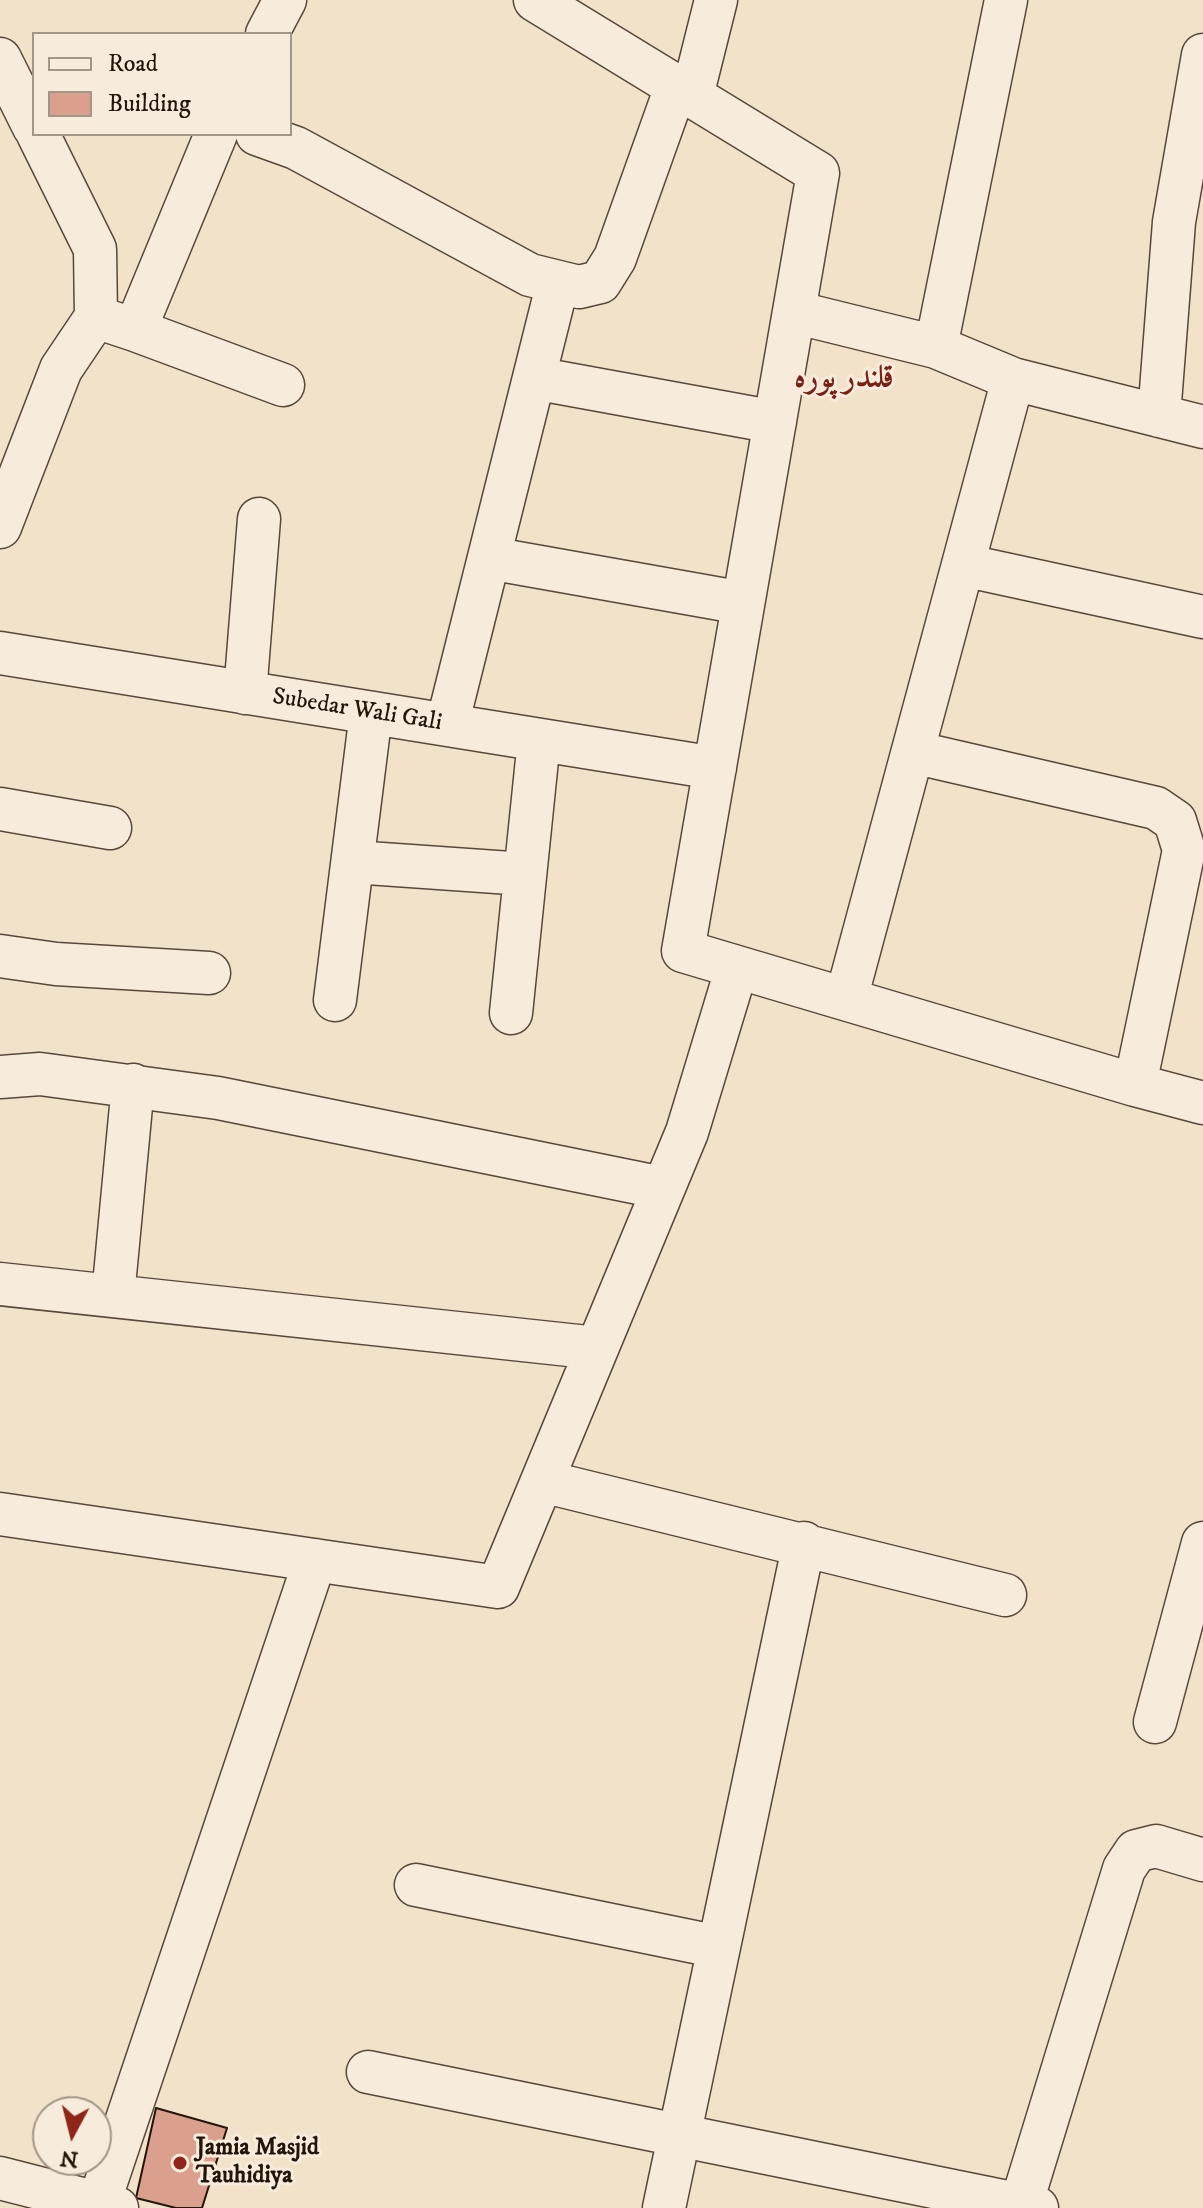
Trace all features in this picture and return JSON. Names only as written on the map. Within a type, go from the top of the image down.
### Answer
[{"type":"street","points":[[268,32],[285,0]]},
{"type":"street","points":[[535,0],[818,173],[683,951],[1203,1103]]},
{"type":"street","points":[[263,136],[296,148],[530,275],[579,287],[600,282],[615,258],[684,91],[716,0]]},
{"type":"street","points":[[936,347],[1006,0]]},
{"type":"street","points":[[1159,416],[1174,222],[1203,55]]},
{"type":"street","points":[[0,59],[32,123]]},
{"type":"street","points":[[39,136],[95,249],[116,323]]},
{"type":"street","points":[[0,527],[61,369],[116,323],[215,136]]},
{"type":"street","points":[[447,725],[558,282]]},
{"type":"street","points":[[794,312],[936,347],[1013,379],[1203,427]]},
{"type":"street","points":[[116,323],[283,385]]},
{"type":"street","points":[[534,378],[775,422]]},
{"type":"street","points":[[846,999],[1013,379]]},
{"type":"street","points":[[245,693],[259,519]]},
{"type":"street","points":[[489,558],[743,603]]},
{"type":"street","points":[[963,565],[1203,617]]},
{"type":"street","name":"Subedar Wali Gali","points":[[0,653],[715,768]]},
{"type":"street","points":[[335,1000],[371,713]]},
{"type":"street","points":[[511,1013],[539,740]]},
{"type":"street","points":[[913,752],[1156,808],[1175,821],[1184,850],[1135,1085]]},
{"type":"street","points":[[0,809],[110,828]]},
{"type":"street","points":[[353,862],[525,874]]},
{"type":"street","points":[[0,956],[56,964],[209,973]]},
{"type":"street","points":[[2,1521],[315,1560],[498,1587],[687,1132],[737,967]]},
{"type":"street","points":[[0,1077],[40,1074],[133,1085],[307,1115],[663,1188]]},
{"type":"street","points":[[113,1296],[133,1085]]},
{"type":"street","points":[[0,1284],[597,1348]]},
{"type":"street","points":[[542,1481],[804,1543],[1005,1595]]},
{"type":"street","points":[[664,2208],[804,1543]]},
{"type":"street","points":[[1155,1722],[1203,1543]]},
{"type":"street","points":[[0,2178],[109,2206],[315,1560]]},
{"type":"street","points":[[368,2072],[1029,2206],[1124,1869],[1136,1851],[1156,1846],[1203,1860]]},
{"type":"street","points":[[416,1885],[719,1947]]},
{"type":"building","name":"Jamia Masjid Tauhidiya","points":[[156,2108],[227,2128],[202,2208],[176,2208],[136,2198]]},
{"type":"place","name":"Jamia Masjid Tauhidiya","points":[[180,2163]]},
{"type":"district","name":"قلندر پورہ","points":[[844,380]]}]
